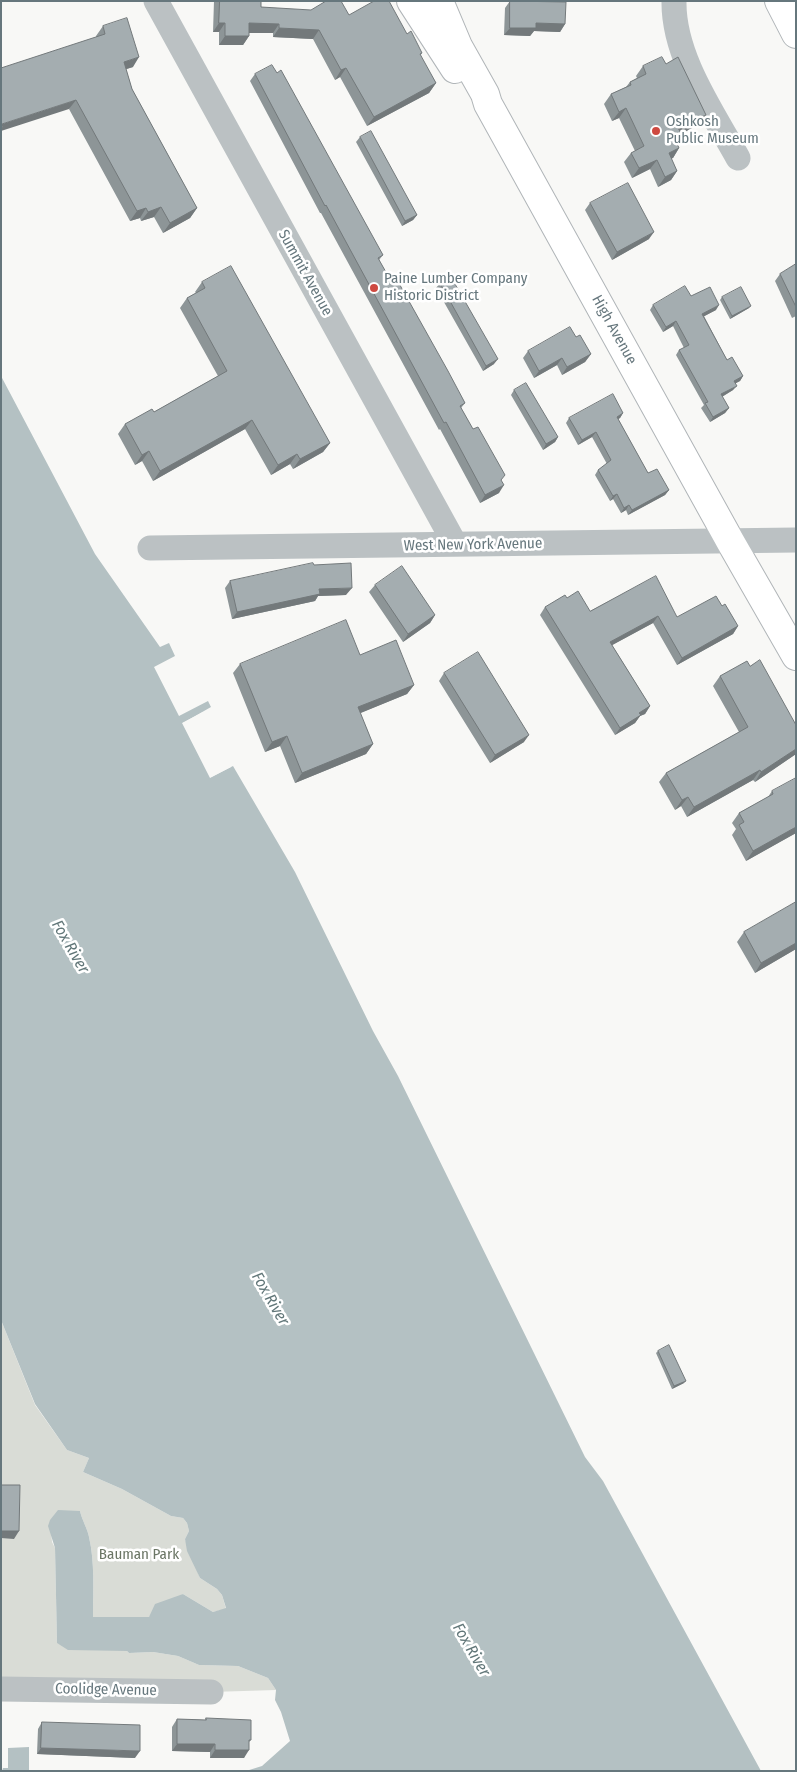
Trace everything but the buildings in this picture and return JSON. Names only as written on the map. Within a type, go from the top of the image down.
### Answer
[{"type":"main road","points":[[411,1],[444,54],[472,91],[488,104]]},
{"type":"main road","name":"High Avenue","points":[[439,1],[458,46],[485,94],[488,104],[730,541],[796,656]]},
{"type":"main road","points":[[779,1],[796,34]]},
{"type":"street","name":"Summit Avenue","points":[[156,1],[455,544]]},
{"type":"street","points":[[674,1],[675,26],[684,56],[738,158]]},
{"type":"street","name":"West New York Avenue","points":[[150,548],[796,540]]},
{"type":"street","name":"Coolidge Avenue","points":[[1,1689],[210,1692]]},
{"type":"green space","name":"Bauman Park","points":[[1,1320],[35,1405],[67,1450],[89,1458],[83,1472],[122,1489],[171,1516],[183,1518],[187,1523],[189,1531],[185,1539],[200,1578],[217,1589],[222,1595],[226,1609],[213,1612],[183,1594],[149,1617],[93,1617],[91,1547],[80,1511],[51,1530],[52,1542],[55,1548],[57,1643],[127,1651],[129,1653],[153,1652],[178,1656],[199,1665],[238,1666],[268,1678],[276,1690],[211,1692],[1,1689]]},
{"type":"water","name":"Fox River","points":[[1,376],[95,554],[160,647],[169,643],[175,656],[154,667],[179,716],[208,701],[211,707],[183,723],[211,777],[233,766],[295,872],[373,1031],[398,1076],[585,1457],[603,1481],[761,1771],[246,1771],[262,1766],[290,1741],[281,1712],[275,1700],[276,1690],[268,1678],[238,1666],[199,1665],[178,1656],[153,1652],[129,1653],[127,1651],[68,1650],[57,1643],[55,1548],[48,1526],[58,1510],[80,1511],[87,1531],[93,1567],[93,1617],[149,1617],[155,1604],[183,1594],[213,1612],[226,1608],[222,1595],[217,1589],[200,1578],[187,1551],[185,1539],[189,1531],[187,1523],[183,1518],[171,1516],[122,1489],[83,1472],[89,1458],[67,1450],[35,1404],[1,1320]]},
{"type":"water","points":[[29,1747],[29,1771],[2,1771],[3,1768],[8,1768],[8,1748]]},
{"type":"pier","points":[[203,712],[205,714],[186,724],[211,774],[230,765],[231,767],[210,778],[182,723]]},
{"type":"place","name":"Oshkosh Public Museum","points":[[656,131]]},
{"type":"place","name":"Paine Lumber Company Historic District","points":[[374,288]]}]
